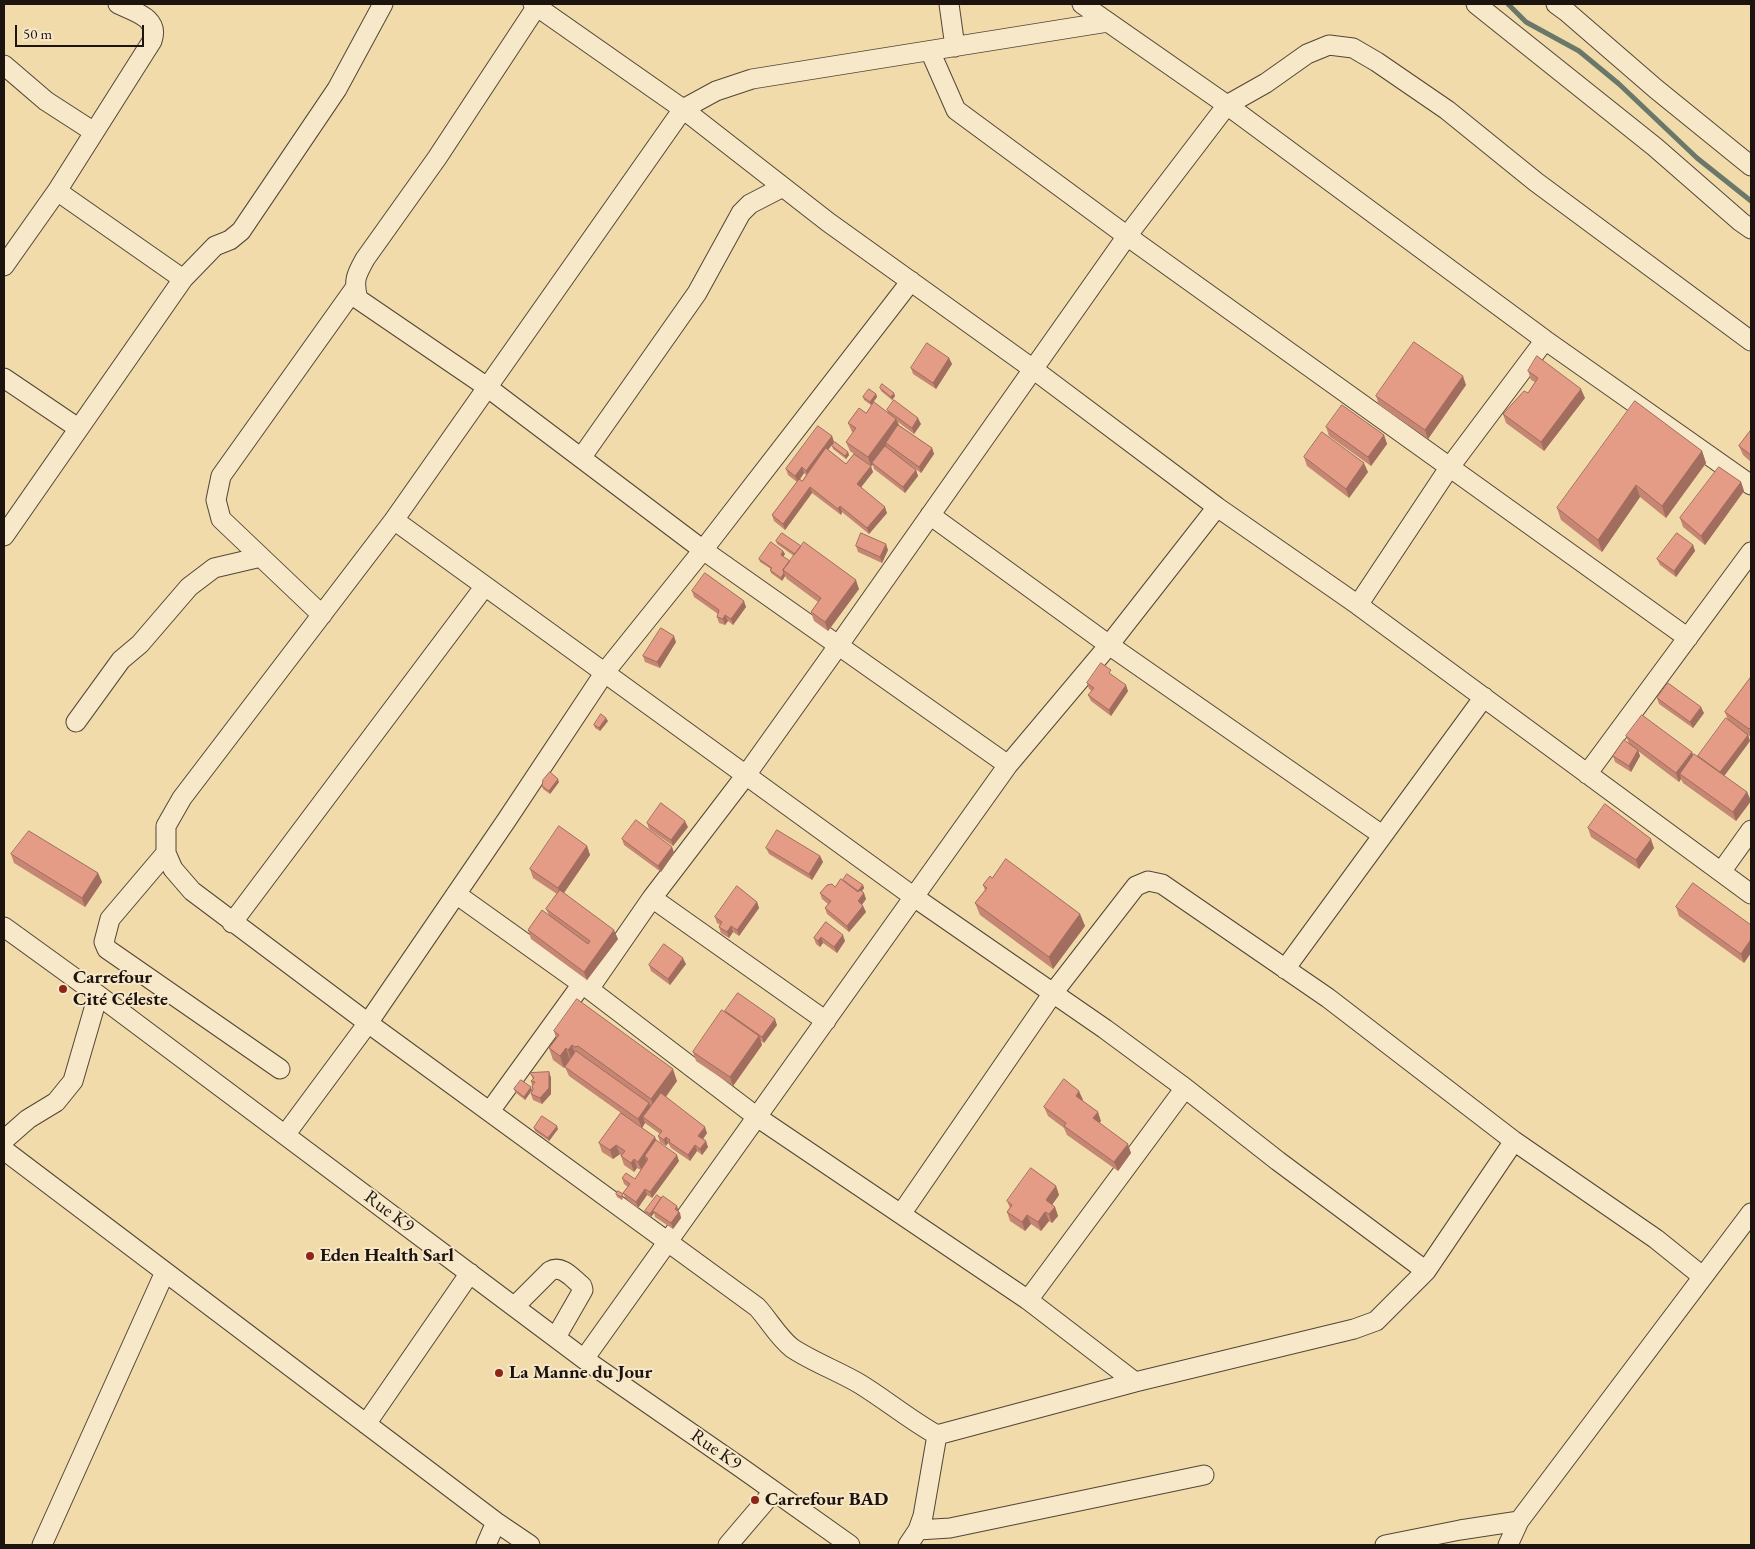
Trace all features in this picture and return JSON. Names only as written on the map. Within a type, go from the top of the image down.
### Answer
[{"type":"street","points":[[4,266],[57,191],[152,40],[153,27],[148,19],[118,4]]},
{"type":"street","points":[[4,536],[183,279],[215,246],[230,240],[241,230],[337,89],[382,4]]},
{"type":"street","points":[[949,4],[955,47]]},
{"type":"street","points":[[1082,4],[1226,105],[1545,340],[1751,485]]},
{"type":"street","points":[[1476,4],[1655,147],[1751,229]]},
{"type":"street","points":[[1565,6],[1656,89],[1751,166]]},
{"type":"street","points":[[1008,765],[703,550],[487,387],[358,299],[355,288],[356,275],[365,259],[542,7],[683,109],[828,222],[1033,369],[1218,507],[1358,605],[1751,894]]},
{"type":"street","points":[[1108,22],[752,79],[716,91],[683,109],[394,520],[182,798],[166,826],[166,853],[173,869],[192,891],[232,923],[757,1307],[792,1348],[860,1384],[937,1435],[1135,1382],[1354,1329],[1376,1321],[1426,1271],[1514,1141]]},
{"type":"street","points":[[490,1111],[746,775],[1127,236],[1226,105],[1266,83],[1307,54],[1329,45],[1353,48],[1377,62],[1447,110],[1536,182],[1751,341]]},
{"type":"street","points":[[930,51],[956,110],[1127,236],[1688,638]]},
{"type":"street","points":[[4,65],[39,96],[94,132]]},
{"type":"street","points":[[581,458],[697,293],[741,214],[750,204],[783,187]]},
{"type":"street","points":[[57,191],[183,279]]},
{"type":"street","points":[[285,1135],[368,1023],[605,672],[703,550],[910,281]]},
{"type":"street","points":[[322,614],[221,519],[216,500],[221,476],[355,288]]},
{"type":"street","points":[[1358,605],[1449,468],[1545,340]]},
{"type":"street","points":[[4,378],[78,428]]},
{"type":"street","points":[[584,1359],[1008,765],[1109,644],[1218,507]]},
{"type":"street","points":[[930,515],[1109,644],[1382,835]]},
{"type":"street","points":[[394,520],[914,897],[1106,1029],[1278,1161],[1426,1271]]},
{"type":"street","points":[[1587,774],[1751,552]]},
{"type":"street","points":[[76,722],[120,660],[140,644],[189,587],[214,568],[261,557]]},
{"type":"street","points":[[232,923],[485,586]]},
{"type":"street","points":[[1285,968],[1484,697]]},
{"type":"street","points":[[1720,872],[1751,830]]},
{"type":"street","points":[[166,853],[110,919],[104,942],[107,949],[280,1069]]},
{"type":"street","points":[[901,1214],[1053,993],[1136,886],[1148,881],[1162,884],[1328,998],[1514,1141],[1656,1239],[1702,1276]]},
{"type":"street","points":[[456,894],[585,987],[757,1117],[1028,1300],[1135,1382]]},
{"type":"street","points":[[652,898],[826,1021]]},
{"type":"street","name":"Rue K9","points":[[4,927],[98,995],[584,1359],[850,1545]]},
{"type":"street","points":[[4,1140],[28,1119],[56,1102],[73,1081],[98,995]]},
{"type":"street","points":[[1028,1300],[1185,1088]]},
{"type":"street","points":[[4,1150],[496,1522],[530,1545]]},
{"type":"street","points":[[1508,1545],[1519,1521],[1751,1213]]},
{"type":"street","points":[[515,1306],[550,1270],[560,1269],[582,1286],[583,1290],[556,1337]]},
{"type":"street","points":[[42,1545],[165,1272]]},
{"type":"street","points":[[366,1424],[470,1273]]},
{"type":"street","points":[[913,1538],[923,1516],[937,1435]]},
{"type":"street","points":[[913,1538],[950,1528],[1204,1475]]},
{"type":"street","points":[[728,1545],[774,1491]]},
{"type":"street","points":[[1385,1545],[1460,1530],[1519,1521]]},
{"type":"street","points":[[486,1545],[496,1522]]},
{"type":"building","points":[[1414,342],[1463,376],[1425,430],[1376,396]]},
{"type":"building","points":[[927,343],[949,358],[933,383],[911,368]]},
{"type":"building","points":[[1537,356],[1581,389],[1541,442],[1503,414],[1524,391],[1528,393],[1538,378],[1528,371]]},
{"type":"building","points":[[882,384],[894,393],[891,397],[880,388]]},
{"type":"building","points":[[869,389],[876,394],[870,402],[863,397]]},
{"type":"building","points":[[894,400],[918,418],[912,428],[887,410]]},
{"type":"building","points":[[1635,401],[1702,451],[1662,506],[1636,485],[1598,540],[1557,508]]},
{"type":"building","points":[[874,402],[896,419],[868,457],[846,442],[856,428],[848,423],[859,408],[866,413]]},
{"type":"building","points":[[1342,405],[1384,435],[1368,457],[1326,427]]},
{"type":"building","points":[[898,425],[932,448],[919,467],[886,443]]},
{"type":"building","points":[[818,426],[832,436],[806,471],[802,467],[795,476],[786,469]]},
{"type":"building","points":[[1751,430],[1751,455],[1739,446]]},
{"type":"building","points":[[1322,432],[1364,463],[1346,489],[1304,457]]},
{"type":"building","points":[[835,442],[848,452],[845,456],[832,446]]},
{"type":"building","points":[[885,446],[916,470],[903,487],[872,463]]},
{"type":"building","points":[[826,448],[846,464],[854,454],[871,466],[857,484],[885,507],[867,528],[840,506],[838,509],[810,487],[783,524],[772,515],[799,479],[802,481]]},
{"type":"building","points":[[1719,467],[1741,482],[1701,536],[1680,518]]},
{"type":"building","points":[[782,533],[801,546],[795,554],[776,541]]},
{"type":"building","points":[[861,533],[886,544],[880,557],[856,546]]},
{"type":"building","points":[[1677,533],[1693,545],[1674,571],[1657,559]]},
{"type":"building","points":[[771,542],[783,551],[781,555],[790,561],[783,570],[784,573],[781,578],[770,570],[772,568],[759,559]]},
{"type":"building","points":[[804,542],[856,580],[825,622],[811,612],[821,598],[783,570]]},
{"type":"building","points":[[705,573],[744,601],[731,619],[725,615],[723,619],[717,617],[719,610],[692,591]]},
{"type":"building","points":[[661,628],[674,636],[657,662],[643,656]]},
{"type":"building","points":[[1101,663],[1111,670],[1109,673],[1126,685],[1109,710],[1088,695],[1094,688],[1087,683]]},
{"type":"building","points":[[1751,677],[1751,727],[1749,729],[1725,712]]},
{"type":"building","points":[[1668,683],[1701,707],[1690,722],[1657,698]]},
{"type":"building","points":[[601,714],[606,718],[599,728],[594,725]]},
{"type":"building","points":[[1642,715],[1692,752],[1676,773],[1626,736]]},
{"type":"building","points":[[1726,718],[1748,735],[1720,772],[1698,756]]},
{"type":"building","points":[[1624,740],[1638,750],[1629,766],[1613,756]]},
{"type":"building","points":[[1694,754],[1747,792],[1733,812],[1680,774]]},
{"type":"building","points":[[550,772],[558,779],[549,791],[542,786],[543,780]]},
{"type":"building","points":[[661,803],[685,821],[671,840],[647,823]]},
{"type":"building","points":[[1605,804],[1651,839],[1636,860],[1588,828]]},
{"type":"building","points":[[636,820],[672,847],[658,866],[622,839]]},
{"type":"building","points":[[559,826],[587,846],[558,888],[530,869]]},
{"type":"building","points":[[777,830],[820,856],[809,874],[766,848]]},
{"type":"building","points":[[29,831],[98,873],[82,898],[11,854]]},
{"type":"building","points":[[1006,859],[1080,914],[1049,957],[975,903],[987,888],[983,885],[990,876],[992,878]]},
{"type":"building","points":[[847,874],[863,885],[858,891],[843,880]]},
{"type":"building","points":[[841,879],[858,892],[860,890],[864,893],[858,901],[863,906],[847,926],[825,908],[831,901],[820,893],[827,885],[832,884],[835,887]]},
{"type":"building","points":[[1693,883],[1751,925],[1751,939],[1741,954],[1676,907]]},
{"type":"building","points":[[737,886],[757,902],[737,930],[731,926],[727,932],[719,927],[722,922],[715,917]]},
{"type":"building","points":[[560,890],[614,930],[584,972],[528,930],[542,910],[588,944],[590,941],[546,909]]},
{"type":"building","points":[[826,922],[843,935],[834,947],[821,937],[818,941],[814,938]]},
{"type":"building","points":[[664,944],[683,958],[668,979],[649,965]]},
{"type":"building","points":[[738,993],[775,1019],[762,1037],[725,1011]]},
{"type":"building","points":[[577,999],[673,1069],[651,1099],[578,1046],[572,1045],[568,1050],[566,1048],[560,1056],[549,1048],[559,1035],[554,1031]]},
{"type":"building","points":[[722,1010],[759,1036],[730,1077],[693,1052]]},
{"type":"building","points":[[576,1051],[649,1103],[638,1119],[565,1067]]},
{"type":"building","points":[[549,1072],[549,1088],[540,1098],[531,1094],[532,1086],[535,1082],[531,1081],[534,1078],[530,1073]]},
{"type":"building","points":[[1064,1079],[1079,1091],[1076,1096],[1098,1112],[1093,1118],[1128,1144],[1114,1162],[1064,1126],[1066,1123],[1044,1107]]},
{"type":"building","points":[[521,1080],[531,1087],[524,1097],[514,1089]]},
{"type":"building","points":[[661,1093],[705,1127],[698,1136],[706,1141],[700,1149],[695,1145],[688,1155],[669,1142],[670,1140],[666,1137],[664,1140],[658,1136],[662,1131],[643,1117]]},
{"type":"building","points":[[621,1113],[655,1137],[638,1162],[634,1159],[631,1163],[621,1156],[625,1151],[616,1145],[610,1150],[599,1143]]},
{"type":"building","points":[[542,1116],[557,1126],[548,1138],[534,1128]]},
{"type":"building","points":[[656,1140],[677,1155],[650,1192],[645,1189],[636,1202],[623,1193],[630,1184],[622,1178],[626,1173],[635,1179],[648,1159],[645,1156]]},
{"type":"building","points":[[1031,1168],[1056,1186],[1046,1200],[1055,1207],[1049,1214],[1045,1212],[1038,1222],[1027,1215],[1022,1222],[1007,1212],[1012,1205],[1007,1201]]},
{"type":"building","points":[[618,1191],[623,1194],[621,1197],[616,1194]]},
{"type":"building","points":[[657,1195],[661,1198],[650,1214],[645,1211]]},
{"type":"building","points":[[663,1196],[677,1206],[675,1209],[679,1212],[671,1223],[653,1211]]},
{"type":"waterway","points":[[1508,4],[1526,22],[1579,51],[1619,84],[1697,158],[1751,201]]},
{"type":"place","name":"Carrefour Cité Céleste","points":[[63,989]]},
{"type":"place","name":"Eden Health Sarl","points":[[310,1256]]},
{"type":"place","name":"La Manne du Jour","points":[[499,1373]]},
{"type":"place","name":"Carrefour BAD","points":[[755,1500]]}]
